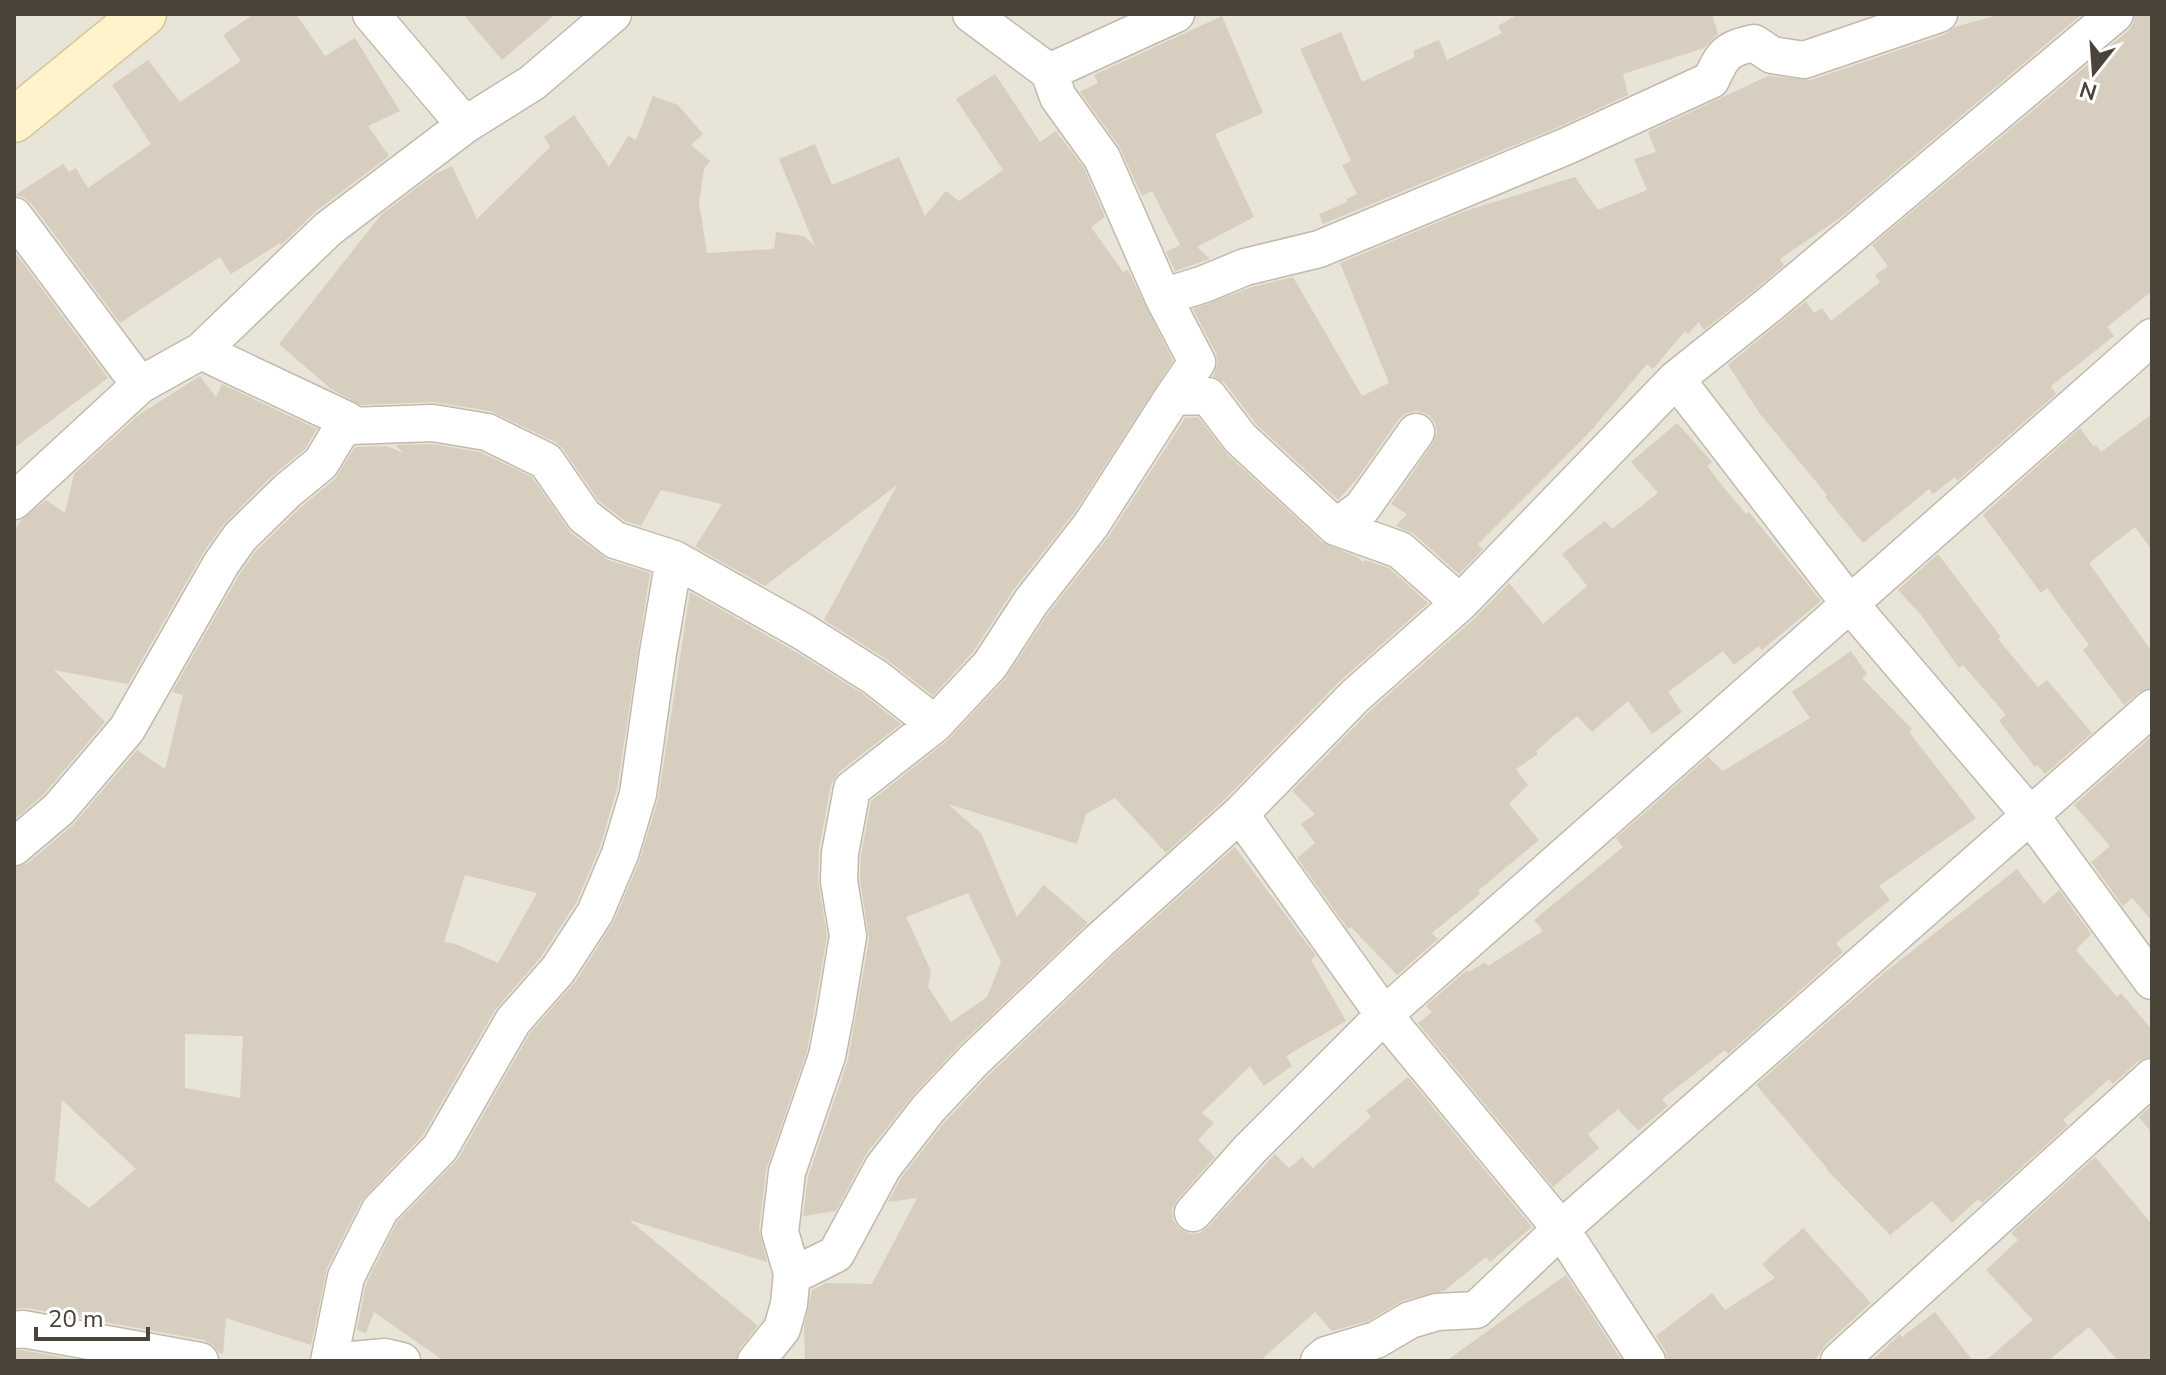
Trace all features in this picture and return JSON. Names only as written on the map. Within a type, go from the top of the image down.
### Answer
[{"type":"main road","points":[[14,120],[144,14]]},
{"type":"street","points":[[371,14],[465,125]]},
{"type":"street","points":[[14,501],[140,385],[201,351],[328,229],[465,125],[532,83],[613,14]]},
{"type":"street","points":[[756,1361],[782,1329],[792,1273],[780,1232],[787,1172],[827,1056],[835,1015],[848,936],[839,881],[840,853],[852,789],[935,724],[990,665],[1031,602],[1091,525],[1197,362],[1163,297],[1102,158],[1058,97],[1049,72],[971,14]]},
{"type":"street","points":[[1049,72],[1176,14]]},
{"type":"street","points":[[1757,14],[1772,55]]},
{"type":"street","points":[[1163,297],[1245,267],[1319,249],[1567,146],[1711,80],[1720,61],[1733,47],[1754,43],[1772,55],[1804,60],[1939,14]]},
{"type":"street","points":[[792,1273],[836,1254],[883,1167],[928,1109],[973,1061],[1099,941],[1240,814],[1355,696],[1460,603],[1676,379],[1770,304],[2115,14]]},
{"type":"street","points":[[14,216],[140,385]]},
{"type":"street","points":[[1193,1213],[1250,1149],[1384,1015],[2152,337]]},
{"type":"street","points":[[201,351],[347,420],[350,426],[433,423],[487,432],[518,445],[546,461],[584,516],[615,540],[674,559],[802,631],[875,677],[935,724]]},
{"type":"street","points":[[1676,379],[1849,603],[2030,815],[2152,981]]},
{"type":"street","points":[[1173,397],[1208,396],[1240,438],[1336,527],[1400,550],[1460,603]]},
{"type":"street","points":[[14,847],[59,809],[127,729],[234,546],[287,491],[321,463],[347,420]]},
{"type":"street","points":[[1336,527],[1362,508],[1416,432]]},
{"type":"street","points":[[329,1361],[346,1277],[380,1210],[440,1148],[513,1021],[558,970],[595,913],[620,854],[638,794],[674,559]]},
{"type":"street","points":[[1319,1361],[1326,1355],[1376,1340],[1410,1320],[1437,1312],[1476,1310],[1561,1229],[2152,708]]},
{"type":"street","points":[[1240,814],[1384,1015],[1561,1229],[1647,1361]]},
{"type":"street","points":[[1839,1361],[2152,1077]]},
{"type":"street","points":[[14,1330],[23,1329],[200,1361]]},
{"type":"street","points":[[342,1361],[385,1357],[402,1361]]},
{"type":"shaded area","points":[[14,14],[2152,14],[2152,1361],[14,1361]]},
{"type":"building","points":[[254,14],[296,14],[325,56],[355,38],[400,111],[368,126],[389,156],[315,212],[281,245],[231,274],[220,257],[120,323],[31,203],[15,195],[63,164],[69,172],[76,168],[88,188],[151,144],[112,85],[148,60],[180,102],[241,61],[223,35]]},
{"type":"building","points":[[463,14],[556,14],[502,60]]},
{"type":"building","points":[[1519,14],[1712,14],[1718,34],[1704,48],[1623,74],[1628,95],[1559,127],[1323,224],[1319,214],[1347,202],[1346,199],[1357,194],[1342,165],[1351,161],[1300,49],[1341,32],[1362,82],[1415,57],[1413,51],[1439,40],[1447,60],[1502,33],[1498,26]]},
{"type":"building","points":[[2001,14],[2082,14],[1841,217],[1780,259],[1784,265],[1757,288],[1704,330],[1699,322],[1688,334],[1685,331],[1653,369],[1647,364],[1590,432],[1478,544],[1483,549],[1459,574],[1414,534],[1396,526],[1407,514],[1391,504],[1433,443],[1437,433],[1429,415],[1417,411],[1399,419],[1338,500],[1256,424],[1225,383],[1213,376],[1218,364],[1216,353],[1193,309],[1252,287],[1293,277],[1362,396],[1389,383],[1340,263],[1465,211],[1575,177],[1598,210],[1647,190],[1634,159],[1656,152],[1648,132],[1768,76],[1811,80],[1946,34],[1955,27]]},
{"type":"building","points":[[2135,14],[2152,14],[2152,291],[2107,327],[2114,336],[2051,386],[2056,394],[1957,481],[1955,477],[1933,494],[1929,489],[1863,543],[1760,414],[1728,365],[1806,301],[1814,313],[1822,308],[1831,321],[1880,282],[1875,275],[1888,266],[1872,245],[2129,30]]},
{"type":"building","points":[[1222,16],[1263,113],[1215,134],[1254,217],[1197,247],[1210,259],[1175,271],[1166,252],[1180,245],[1152,191],[1142,196],[1119,146],[1080,92],[1098,83],[1094,75]]},
{"type":"building","points":[[995,74],[1040,142],[1056,131],[1084,168],[1105,217],[1091,227],[1123,272],[1128,270],[1173,361],[1074,513],[1014,589],[973,652],[933,696],[886,659],[824,620],[897,485],[765,586],[695,547],[722,504],[661,490],[641,526],[625,521],[599,501],[555,442],[490,411],[433,402],[361,405],[331,389],[279,344],[381,215],[435,174],[452,166],[477,219],[550,147],[544,137],[574,115],[609,167],[628,136],[636,140],[653,96],[678,105],[703,134],[691,145],[710,161],[704,169],[699,203],[707,253],[774,249],[776,232],[804,236],[815,246],[779,159],[815,144],[832,185],[899,157],[925,216],[946,191],[959,201],[1003,170],[956,99]]},
{"type":"building","points":[[14,251],[108,378],[14,448]]},
{"type":"building","points":[[200,376],[216,397],[222,384],[317,429],[305,449],[272,476],[223,525],[203,553],[128,684],[54,670],[105,722],[44,794],[14,820],[14,531],[21,520],[46,500],[65,513],[74,474],[140,414]]},
{"type":"building","points":[[2152,414],[2152,550],[2135,527],[2089,563],[2152,652],[2152,688],[2139,692],[2124,705],[2083,650],[2089,645],[2047,588],[2041,593],[1983,515],[2080,428],[2101,452]]},
{"type":"building","points":[[1198,417],[1226,453],[1322,542],[1363,562],[1389,568],[1428,603],[1340,681],[1225,799],[1166,853],[1115,798],[1086,814],[1077,844],[948,804],[981,833],[1017,917],[1044,885],[1088,923],[959,1046],[913,1095],[866,1154],[836,1211],[803,1216],[808,1177],[848,1060],[869,939],[860,880],[861,855],[871,801],[948,740],[1005,679],[1048,614],[1109,536],[1185,418]],"holes":[[[968,893],[1001,962],[987,997],[951,1022],[928,987],[931,971],[906,917]]]},
{"type":"building","points":[[1677,423],[1712,462],[1707,466],[1725,489],[1746,514],[1749,512],[1821,601],[1762,650],[1759,646],[1734,665],[1723,651],[1668,692],[1682,712],[1652,734],[1628,701],[1592,732],[1577,716],[1536,751],[1538,754],[1516,769],[1528,785],[1509,804],[1539,840],[1432,933],[1438,939],[1397,975],[1351,927],[1348,929],[1297,858],[1315,843],[1301,824],[1315,814],[1292,791],[1370,711],[1474,619],[1509,583],[1543,624],[1587,586],[1562,554],[1605,521],[1612,529],[1658,493],[1631,462]]},
{"type":"building","points":[[432,444],[480,452],[532,477],[571,533],[608,560],[650,573],[617,789],[600,847],[576,903],[541,957],[495,1010],[423,1135],[362,1200],[327,1268],[311,1345],[226,1318],[223,1354],[204,1340],[27,1308],[14,1309],[14,867],[28,863],[73,825],[137,750],[165,769],[183,695],[172,692],[256,551],[335,479],[355,447],[387,446],[404,453],[395,445]],"holes":[[[465,875],[537,893],[498,963],[456,944],[444,942]],[[185,1034],[243,1036],[240,1098],[185,1088]],[[62,1100],[136,1169],[89,1208],[55,1181]]]},
{"type":"building","points":[[1938,554],[2001,637],[1998,639],[2038,687],[2047,680],[2092,733],[2045,774],[2037,765],[2035,767],[1999,721],[2006,715],[1963,665],[1959,668],[1921,615],[1898,590]]},
{"type":"building","points":[[690,592],[863,694],[901,724],[839,772],[831,785],[819,849],[818,880],[827,936],[807,1051],[766,1170],[759,1230],[767,1262],[629,1220],[758,1326],[740,1348],[736,1361],[444,1361],[374,1312],[366,1333],[357,1330],[366,1284],[397,1222],[458,1159],[530,1033],[576,981],[614,921],[639,862],[658,800]]},
{"type":"building","points":[[1851,651],[1867,674],[1862,678],[1912,729],[1909,732],[1976,818],[1879,886],[1890,900],[1836,943],[1843,952],[1728,1054],[1725,1050],[1662,1099],[1668,1106],[1638,1131],[1618,1109],[1588,1134],[1599,1148],[1553,1187],[1418,1023],[1432,1012],[1426,1006],[1467,970],[1469,972],[1485,962],[1488,966],[1543,931],[1534,920],[1623,847],[1616,838],[1708,757],[1723,771],[1810,718],[1792,692]]},
{"type":"building","points":[[2152,736],[2152,921],[2132,898],[2123,906],[2091,862],[2110,846],[2074,805]]},
{"type":"building","points":[[1235,847],[1316,956],[1311,960],[1346,1021],[1286,1056],[1292,1066],[1264,1086],[1250,1066],[1202,1113],[1214,1123],[1198,1140],[1215,1157],[1177,1200],[1172,1210],[1173,1220],[1179,1228],[1190,1234],[1200,1233],[1208,1227],[1275,1154],[1289,1168],[1302,1157],[1313,1168],[1371,1117],[1366,1111],[1408,1077],[1532,1227],[1490,1262],[1486,1257],[1444,1291],[1404,1300],[1368,1321],[1332,1331],[1315,1312],[1260,1361],[805,1361],[804,1327],[812,1290],[826,1283],[872,1284],[917,1198],[888,1202],[901,1178],[944,1123],[988,1076],[1113,956]]},
{"type":"building","points":[[2017,869],[2044,904],[2059,890],[2091,934],[2076,950],[2117,997],[2121,993],[2152,1030],[2152,1057],[2138,1061],[2113,1084],[2109,1079],[2063,1120],[2068,1125],[1982,1203],[1978,1199],[1952,1223],[1932,1201],[1890,1235],[1826,1169],[1756,1085],[1885,972]]},
{"type":"building","points":[[2152,1105],[2152,1133],[2139,1117]]},
{"type":"building","points":[[2095,1157],[2152,1224],[2152,1361],[2118,1361],[2089,1327],[2048,1361],[1985,1361],[2033,1320],[1986,1270],[2018,1240],[2011,1233]]},
{"type":"building","points":[[1803,1228],[1871,1303],[1825,1345],[1813,1361],[1668,1361],[1656,1336],[1712,1293],[1725,1310],[1775,1278],[1762,1264]]},
{"type":"building","points":[[1566,1275],[1622,1361],[1446,1361],[1521,1307]]},
{"type":"building","points":[[1935,1312],[1973,1361],[1872,1361],[1900,1334],[1902,1337]]},
{"type":"building","points":[[14,1351],[82,1361],[14,1361]]}]
